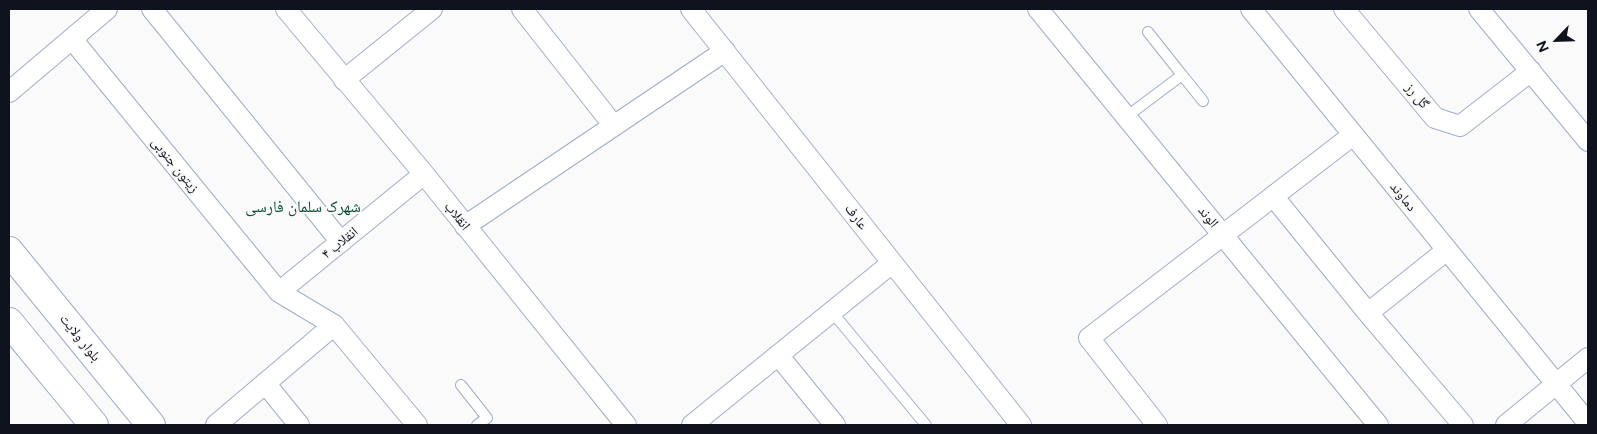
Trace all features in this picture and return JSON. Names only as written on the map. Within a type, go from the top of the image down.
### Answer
[{"type":"street","points":[[9,92],[107,9]]},
{"type":"street","points":[[152,9],[341,242]]},
{"type":"street","name":"انقلاب","points":[[286,9],[424,174],[626,425]]},
{"type":"street","points":[[344,80],[432,9]]},
{"type":"street","points":[[522,9],[614,126]]},
{"type":"street","name":"عارف","points":[[691,9],[1021,425]]},
{"type":"street","name":"الوند","points":[[1038,9],[1378,425]]},
{"type":"street","name":"دماوند","points":[[1250,9],[1588,423]]},
{"type":"street","name":"گل رز","points":[[1344,9],[1435,118],[1460,126],[1531,71]]},
{"type":"street","points":[[1490,13],[1531,71],[1588,138]]},
{"type":"street","name":"زیتون جنوبی","points":[[72,39],[279,292],[334,325]]},
{"type":"street","points":[[465,226],[725,51]]},
{"type":"street","points":[[1157,425],[1089,338],[1353,135]]},
{"type":"street","name":"انقلاب ۴","points":[[279,292],[424,174]]},
{"type":"street","points":[[1273,196],[1462,425]]},
{"type":"street","points":[[1368,313],[1447,250]]},
{"type":"street","name":"بلوار ولایت","points":[[9,251],[151,425]]},
{"type":"street","points":[[692,425],[892,263]]},
{"type":"street","points":[[9,322],[94,425]]},
{"type":"street","points":[[216,425],[334,325],[417,425]]},
{"type":"street","points":[[778,355],[835,425]]},
{"type":"street","points":[[1506,425],[1588,358]]},
{"type":"street","points":[[265,383],[299,425]]},
{"type":"lane","points":[[1148,32],[1203,101]]},
{"type":"lane","points":[[1126,117],[1182,74]]},
{"type":"lane","points":[[832,312],[926,425]]},
{"type":"lane","points":[[461,385],[490,421],[477,425]]},
{"type":"district","name":"شهرک سلمان فارسی","points":[[303,207]]}]
